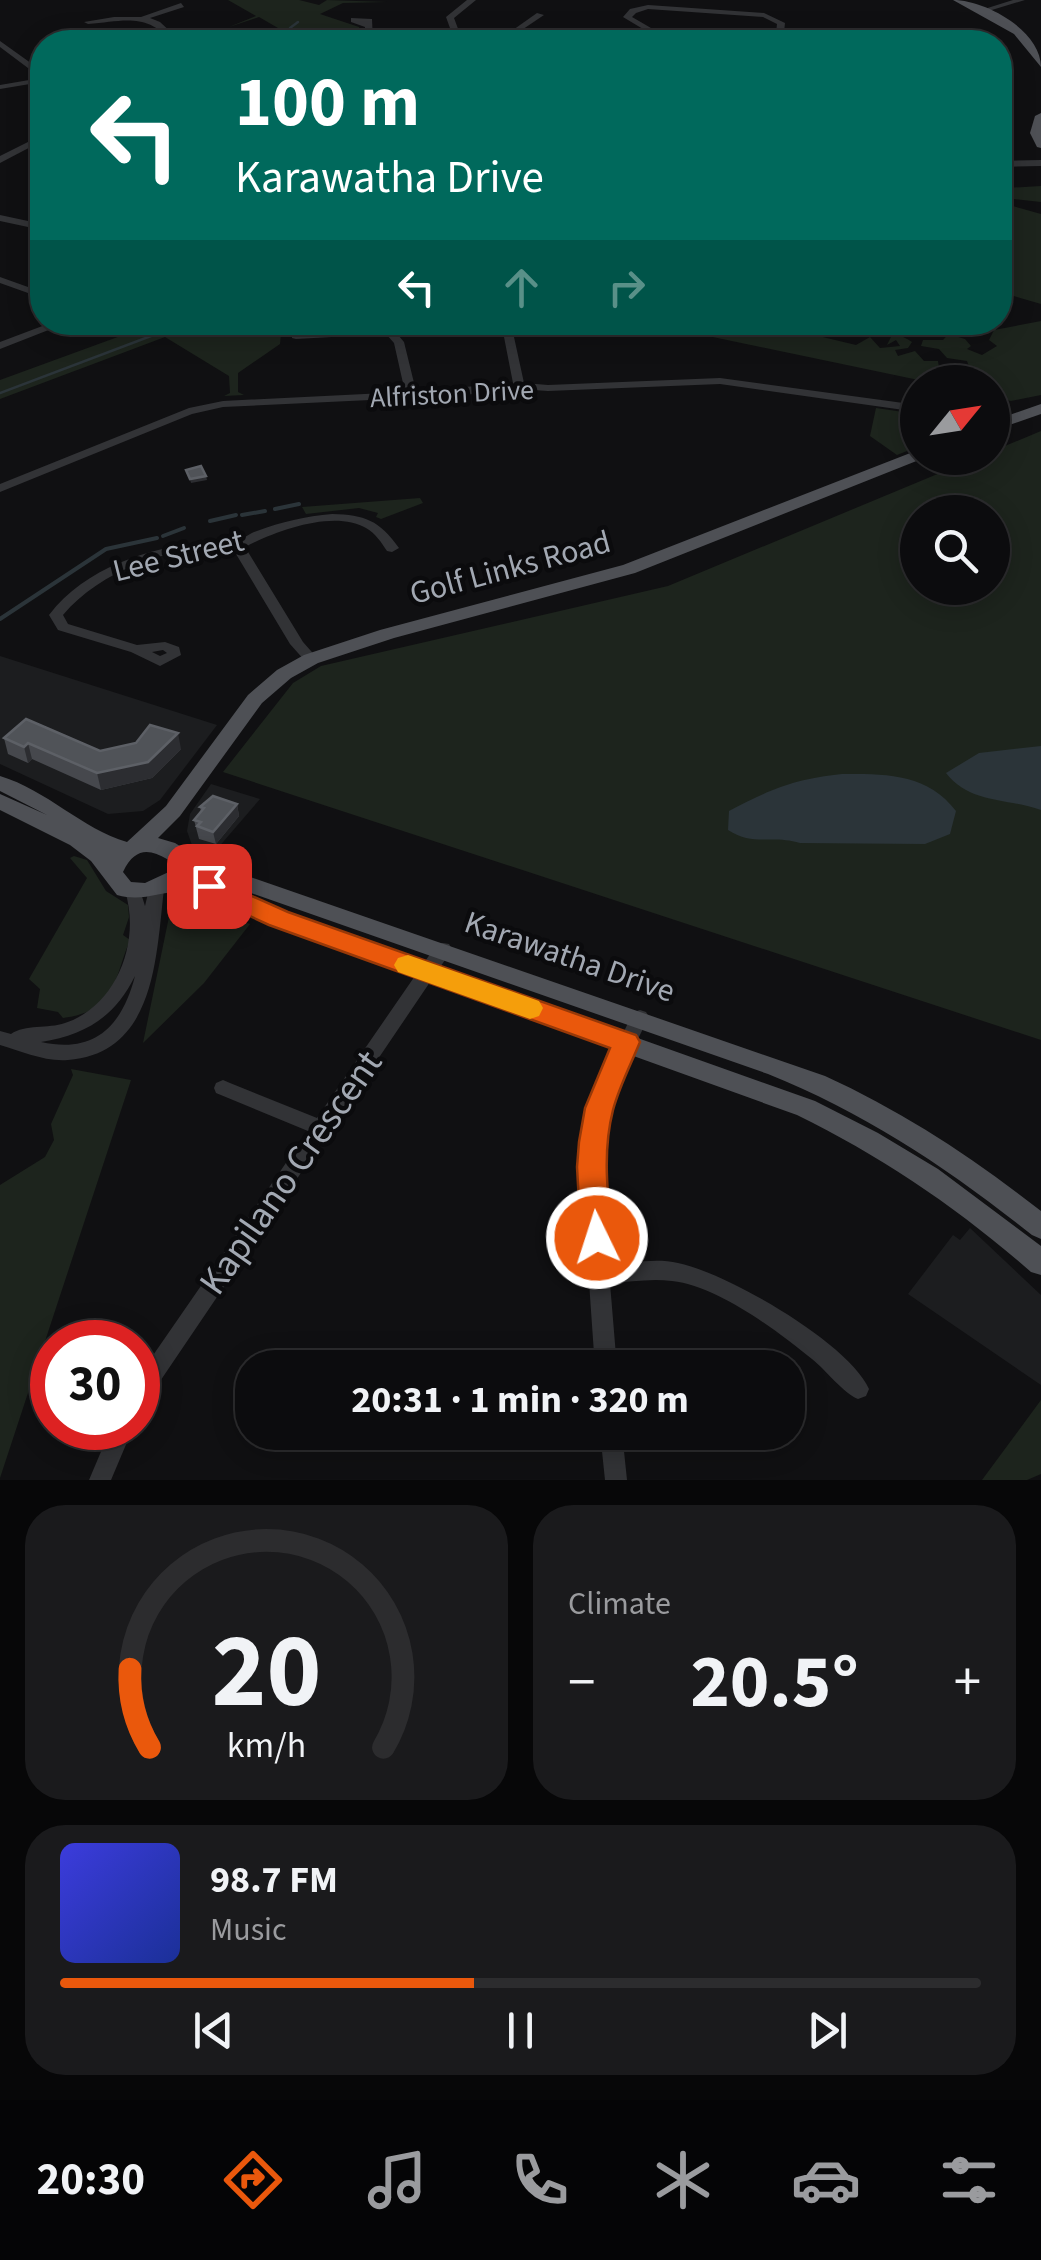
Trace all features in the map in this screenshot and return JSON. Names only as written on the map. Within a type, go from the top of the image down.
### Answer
[{"type":"main road","points":[[958,0],[1025,38],[1041,64]]},
{"type":"main road","points":[[1041,119],[1036,133],[1041,144]]},
{"type":"main road","points":[[1010,420],[1041,409]]},
{"type":"main road","name":"Golf Links Road","points":[[131,849],[173,810],[255,700],[284,674],[311,660],[387,634],[629,569],[900,462]]},
{"type":"main road","points":[[0,783],[46,805],[102,842],[171,853],[177,872],[161,887],[133,891],[118,884],[78,840],[0,801]]},
{"type":"main road","name":"Golf Links Road","points":[[171,853],[173,810]]},
{"type":"main road","points":[[112,873],[116,860],[131,849]]},
{"type":"main road","name":"Karawatha Drive","points":[[171,853],[826,1086],[930,1140],[1041,1227]]},
{"type":"main road","name":"Karawatha Drive","points":[[161,887],[193,882],[209,886],[278,919],[806,1108],[906,1160],[977,1208],[1041,1263]]},
{"type":"street","points":[[455,30],[450,17],[469,0]]},
{"type":"street","points":[[982,11],[1021,0]]},
{"type":"street","points":[[88,22],[144,18],[181,5]]},
{"type":"street","points":[[646,30],[627,17],[642,8],[759,14],[781,23],[780,30]]},
{"type":"street","points":[[518,30],[540,16]]},
{"type":"street","points":[[144,18],[166,30]]},
{"type":"street","points":[[368,25],[368,30]]},
{"type":"street","points":[[0,43],[30,66]]},
{"type":"street","points":[[0,88],[30,81]]},
{"type":"street","points":[[0,160],[30,144]]},
{"type":"street","points":[[1012,163],[1041,160]]},
{"type":"street","points":[[0,218],[30,224]]},
{"type":"street","points":[[0,280],[30,291]]},
{"type":"street","points":[[0,346],[30,335]]},
{"type":"street","points":[[296,336],[315,335]]},
{"type":"street","points":[[393,335],[399,342],[411,393]]},
{"type":"street","points":[[510,335],[519,386]]},
{"type":"street","name":"Alfriston Drive","points":[[0,488],[205,407],[519,386],[746,382],[900,406]]},
{"type":"street","name":"Lee Street","points":[[136,649],[62,627],[56,615],[97,576],[113,568],[220,544],[237,545],[255,535],[343,517],[374,526],[392,548]]},
{"type":"street","points":[[237,545],[297,644],[311,660]]},
{"type":"street","points":[[0,1036],[66,1053],[101,1045],[120,1034],[129,1022],[139,993],[161,887]]},
{"type":"street","points":[[0,1036],[61,1033],[80,1027],[111,1004],[124,984],[138,940],[139,906],[133,891]]},
{"type":"street","name":"Kapilano Crescent","points":[[160,1362],[443,949]]},
{"type":"street","points":[[605,1350],[591,1167],[602,1098],[640,1018]]},
{"type":"street","points":[[223,1088],[322,1128]]},
{"type":"street","points":[[906,1160],[899,1152],[904,1137],[930,1140]]},
{"type":"street","points":[[599,1274],[677,1272],[737,1294],[837,1365],[858,1389]]},
{"type":"street","points":[[100,1480],[113,1450]]},
{"type":"street","points":[[613,1450],[616,1480]]},
{"type":"shaded area","points":[[228,0],[299,0],[319,5],[327,0],[387,2],[343,3],[320,14],[360,30],[275,30],[278,28],[259,17],[229,27],[256,16]]},
{"type":"shaded area","points":[[1041,186],[1041,202],[1014,199],[1012,188]]},
{"type":"shaded area","points":[[1012,206],[1041,214],[1041,304],[1012,296]]},
{"type":"shaded area","points":[[1041,321],[1041,395],[1010,401],[1010,365],[968,365],[967,361],[947,358],[939,349],[921,346],[923,340],[943,340],[956,335],[971,346],[967,349],[982,355],[997,346],[989,340],[992,335],[1012,335],[1012,327]]},
{"type":"shaded area","points":[[123,335],[281,335],[280,344],[238,373],[238,392],[244,395],[224,396],[230,393],[229,376],[165,337],[0,399],[0,380]]},
{"type":"shaded area","points":[[703,335],[814,335],[856,345],[870,337],[880,348],[900,346],[896,340],[887,345],[891,337],[882,335],[896,335],[912,342],[908,348],[895,350],[898,356],[915,351],[924,361],[938,361],[939,365],[900,365],[900,376]]},
{"type":"shaded area","points":[[876,408],[900,412],[900,454],[870,436]]},
{"type":"shaded area","points":[[1041,431],[1041,1040],[223,772],[293,683],[321,666],[668,586],[935,475],[1010,475],[1010,444]]},
{"type":"shaded area","points":[[420,498],[423,503],[381,519],[376,517],[378,513],[359,508],[306,514],[302,507]]},
{"type":"shaded area","points":[[0,656],[217,725],[160,800],[143,811],[108,814],[0,764]]},
{"type":"shaded area","points":[[1041,746],[1041,810],[978,795],[946,773],[979,753]]},
{"type":"shaded area","points":[[842,774],[905,778],[932,789],[956,811],[950,834],[925,844],[800,843],[746,838],[728,830],[729,811],[744,803],[796,782]]},
{"type":"shaded area","points":[[211,784],[260,799],[211,856],[193,848],[187,831],[190,814]]},
{"type":"shaded area","points":[[70,858],[87,860],[106,891],[128,905],[123,935],[130,940],[116,981],[103,1001],[94,1009],[63,1018],[58,1012],[37,1008],[40,989],[29,979],[87,878]]},
{"type":"shaded area","points":[[182,902],[250,924],[204,983],[143,1043],[170,912]]},
{"type":"shaded area","points":[[71,1069],[131,1080],[52,1320],[30,1320],[30,1387],[0,1478],[0,1185],[45,1157],[54,1140],[51,1124],[73,1075]]},
{"type":"shaded area","points":[[970,1228],[1041,1295],[1041,1385],[908,1294],[953,1235],[960,1240]]},
{"type":"shaded area","points":[[1041,1400],[1041,1474],[1027,1480],[982,1480]]},
{"type":"building","points":[[201,466],[206,476],[190,479],[186,470]]},
{"type":"building","points":[[26,719],[100,751],[136,743],[150,725],[178,733],[148,762],[97,773],[28,743],[24,747],[4,738]]},
{"type":"building","points":[[213,796],[237,804],[213,832],[197,826],[201,822],[194,820],[204,808],[200,807]]},
{"type":"waterway","points":[[292,30],[298,22]]},
{"type":"waterway","points":[[0,393],[154,335]]},
{"type":"waterway","points":[[275,509],[299,504]]},
{"type":"waterway","points":[[242,515],[265,511]]},
{"type":"waterway","points":[[210,521],[236,515]]},
{"type":"waterway","points":[[163,536],[184,528]]},
{"type":"waterway","points":[[0,619],[106,549],[157,538]]},
{"type":"slow traffic","points":[[408,965],[530,1008]]},
{"type":"route","points":[[209,886],[278,919],[626,1042],[599,1108],[591,1167],[597,1238]]}]
